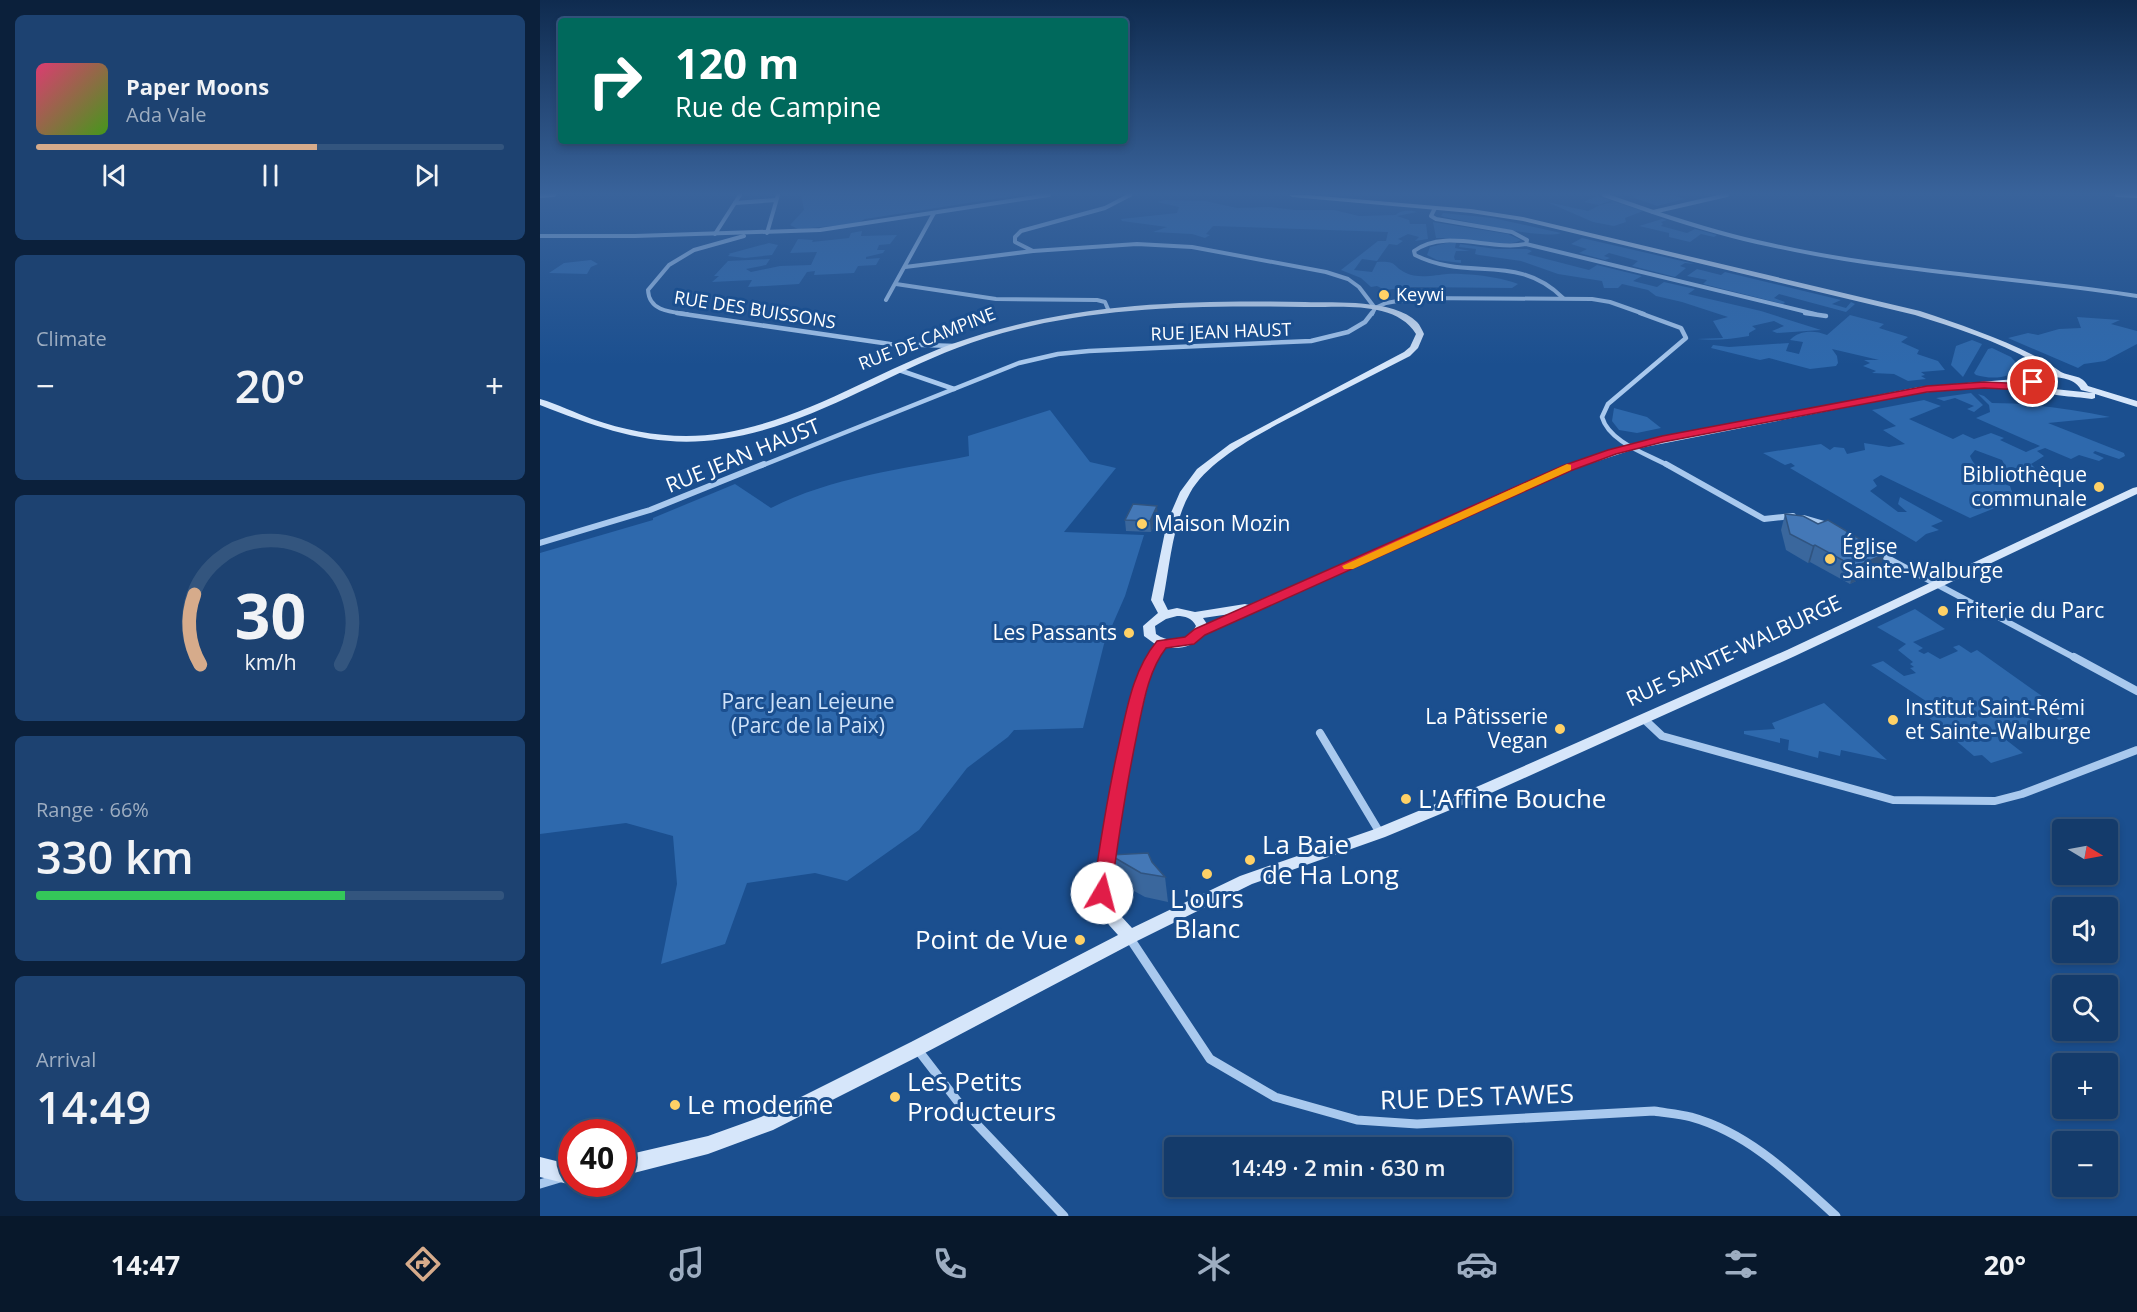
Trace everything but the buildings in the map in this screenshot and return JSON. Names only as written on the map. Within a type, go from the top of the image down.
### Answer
[{"type":"street","name":"RUE DES BUISSONS","points":[[691,252],[669,265],[648,290],[653,307],[671,312],[843,338],[890,344],[955,346]]},
{"type":"street","points":[[886,300],[913,252]]},
{"type":"street","points":[[905,267],[1027,252]]},
{"type":"street","points":[[1215,252],[1326,272],[1348,279],[1359,287],[1375,308],[1386,303],[1415,298],[1563,298],[1610,302],[1682,328],[1686,338],[1684,341],[1608,404],[1602,417],[1605,427],[1615,436],[1764,519],[1788,516],[1819,521],[1829,526]]},
{"type":"street","points":[[1414,252],[1420,259],[1439,266],[1529,274],[1554,285],[1563,298]]},
{"type":"street","points":[[1557,252],[1805,313],[1826,316]]},
{"type":"street","points":[[1662,252],[1904,309],[1963,329],[2036,359],[2059,374],[2077,380],[2080,390]]},
{"type":"street","points":[[1799,252],[1834,259],[2137,296]]},
{"type":"street","points":[[896,284],[996,299],[1097,300],[1105,302],[1108,309]]},
{"type":"street","name":"RUE DE CAMPINE","points":[[540,402],[627,435],[667,440],[690,440],[736,434],[777,423],[955,346],[1020,324],[1108,309],[1220,303],[1375,308],[1412,322],[1418,328],[1419,341],[1407,354],[1233,446],[1201,471],[1185,492],[1172,522],[1157,600],[1164,614]]},
{"type":"street","name":"RUE JEAN HAUST","points":[[540,543],[650,510],[1019,363],[1058,354],[1089,351],[1311,341],[1356,328],[1369,319],[1375,308]]},
{"type":"street","points":[[2028,356],[2027,360],[2041,373]]},
{"type":"street","points":[[898,370],[954,389]]},
{"type":"street","points":[[1258,607],[1195,616],[1177,612],[1164,614],[1153,621],[1148,631],[1150,636],[1162,644],[1189,641],[1200,632],[1258,607],[1566,468],[1633,446],[1919,390],[2032,379],[2041,373],[2059,374]]},
{"type":"street","points":[[2032,379],[2043,388]]},
{"type":"street","points":[[1984,385],[2043,388],[2057,392],[2080,390],[2137,404]]},
{"type":"street","points":[[2080,390],[2137,408]]},
{"type":"street","name":"RUE SAINTE-WALBURGE","points":[[636,1163],[708,1145],[766,1124],[1129,937],[1246,880],[1380,833],[1645,720],[2137,490]]},
{"type":"street","points":[[1868,547],[2137,691]]},
{"type":"street","points":[[1195,616],[1202,626],[1200,632]]},
{"type":"street","points":[[1129,937],[1115,920],[1102,893],[1114,803],[1135,708],[1146,670],[1162,644]]},
{"type":"street","points":[[1645,720],[1662,736],[1893,800],[1995,801],[2022,794],[2137,750]]},
{"type":"street","points":[[1320,734],[1380,833]]},
{"type":"street","name":"RUE DES TAWES","points":[[1129,937],[1210,1059],[1275,1097],[1357,1120],[1417,1125],[1654,1111],[1691,1117],[1727,1131],[1764,1154],[1836,1216]]},
{"type":"street","points":[[917,1048],[939,1082],[963,1110],[1064,1216]]},
{"type":"street","points":[[540,1167],[558,1172]]},
{"type":"street","points":[[540,1184],[558,1179]]},
{"type":"green space","points":[[736,252],[774,252],[772,255],[745,258],[728,256],[730,254],[728,254]]},
{"type":"green space","points":[[791,252],[884,252],[866,257],[866,259],[880,258],[876,265],[858,266],[854,273],[814,275],[815,271],[807,272],[799,284],[748,287],[752,280],[712,282],[719,276],[714,276],[728,261],[770,259],[766,265],[746,269],[751,272],[780,266],[811,265],[817,252]]},
{"type":"green space","points":[[1364,252],[1384,252],[1377,261],[1362,259],[1354,270],[1372,272],[1377,262],[1384,262],[1392,263],[1406,273],[1416,276],[1473,275],[1518,284],[1512,288],[1412,287],[1385,290],[1377,286],[1371,287],[1361,278],[1341,270]]},
{"type":"green space","points":[[1428,252],[1456,252],[1455,260],[1461,260],[1461,263],[1437,260],[1427,255]]},
{"type":"green space","points":[[1475,252],[1531,252],[1527,254],[1589,270],[1597,265],[1642,276],[1633,281],[1657,287],[1664,282],[1695,289],[1688,294],[1761,311],[1821,330],[1777,333],[1772,331],[1784,326],[1774,321],[1752,326],[1756,329],[1749,333],[1749,336],[1711,340],[1697,339],[1723,338],[1713,321],[1728,317],[1656,296],[1648,290],[1622,284],[1618,288],[1604,288],[1602,281],[1558,274],[1521,261],[1475,254]]},
{"type":"green space","points":[[1642,252],[1695,264],[1685,263],[1680,266],[1686,268],[1675,277],[1632,266],[1638,261],[1609,253],[1604,256],[1610,258],[1605,260],[1579,253]]},
{"type":"green space","points":[[591,260],[598,264],[591,267],[587,274],[549,273],[564,263]]},
{"type":"green space","points":[[1697,269],[1721,275],[1725,272],[1841,300],[1832,304],[1846,308],[1851,302],[1855,304],[1846,312],[1779,294],[1774,298],[1785,302],[1783,304],[1703,284],[1707,280],[1687,276]]},
{"type":"green space","points":[[1850,315],[1884,324],[1879,328],[1908,337],[1901,342],[1919,350],[1917,354],[1938,361],[1945,370],[1921,372],[1925,375],[1921,376],[1926,379],[1908,381],[1894,374],[1872,373],[1876,371],[1863,366],[1870,363],[1864,360],[1879,360],[1832,349],[1837,356],[1836,366],[1810,369],[1769,358],[1760,360],[1711,348],[1713,345],[1729,347],[1789,343],[1786,351],[1799,354],[1803,342],[1790,340],[1798,334],[1807,332],[1827,335]]},
{"type":"green space","points":[[2077,317],[2120,320],[2111,324],[2137,331],[2137,344],[2105,361],[2084,364],[2078,368],[2008,338],[2028,333],[2038,335],[2059,329],[2081,328]]},
{"type":"green space","points":[[1972,340],[1982,344],[1963,377],[1951,365],[1956,346]]},
{"type":"green space","points":[[1992,348],[2011,357],[2019,366],[2015,371],[1999,377],[1987,377],[1974,373],[1988,349]]},
{"type":"green space","points":[[1971,393],[1983,405],[1974,412],[1967,409],[1974,406],[1955,398],[1944,401],[1936,398]]},
{"type":"green space","points":[[1978,394],[1992,403],[2051,407],[2110,417],[2048,423],[2124,453],[2125,456],[2119,459],[2095,451],[2093,453],[2104,458],[2099,461],[2079,455],[2071,459],[2045,448],[2037,451],[2044,456],[2031,464],[2039,472],[2034,478],[2008,471],[2002,460],[1975,450],[1970,456],[1973,463],[1983,470],[2003,476],[2007,480],[2001,483],[2010,486],[2012,492],[2006,493],[2015,500],[1970,518],[1881,475],[1873,480],[1877,486],[1870,491],[1898,512],[1907,512],[1898,504],[1900,497],[1943,521],[1931,526],[1939,530],[1926,534],[1916,542],[1790,468],[1795,466],[1791,463],[1785,465],[1763,453],[1821,444],[1830,450],[1834,447],[1844,448],[1847,454],[1865,450],[1864,443],[1889,447],[1905,444],[1883,430],[1896,426],[1872,410],[1924,400],[1941,406],[1909,419],[1953,439],[1963,434],[1974,439],[1991,433],[2004,438],[2000,440],[2026,452],[2040,446],[1976,418],[1990,412],[1989,405]]},
{"type":"green space","points":[[1614,408],[1647,417],[1661,428],[1637,433],[1619,430],[1612,421]]},
{"type":"green space","name":"Parc Jean Lejeune (Parc de la Paix)","points":[[1050,410],[1090,462],[1116,468],[1064,532],[1144,535],[1125,596],[1104,644],[1083,728],[1014,730],[967,768],[919,830],[847,881],[815,873],[747,883],[725,944],[661,964],[677,884],[673,836],[626,823],[540,834],[540,553],[653,520],[653,518],[735,484],[771,508],[794,497],[843,481],[969,456],[968,436]]},
{"type":"green space","points":[[1915,609],[1945,629],[1913,642],[1923,648],[1918,651],[1924,654],[1928,652],[1940,659],[1958,651],[1953,647],[1959,645],[1971,653],[1977,650],[2070,716],[2059,720],[2043,710],[2029,710],[2025,713],[2027,717],[2041,725],[2005,739],[2023,753],[1991,763],[1982,755],[1974,756],[1920,710],[1932,705],[1871,665],[1883,661],[1904,676],[1916,673],[1910,668],[1914,667],[1910,664],[1913,662],[1898,650],[1906,644],[1877,627]]},
{"type":"green space","points":[[1824,703],[1887,760],[1841,750],[1840,756],[1819,751],[1818,758],[1788,750],[1789,740],[1780,738],[1780,743],[1744,734],[1744,731],[1775,729],[1772,723]]},
{"type":"slow traffic","points":[[1349,566],[1567,468]]},
{"type":"place","name":"Keywi","points":[[1384,295]]},
{"type":"place","name":"Bibliothèque communale","points":[[2099,487]]},
{"type":"place","name":"Maison Mozin","points":[[1142,524]]},
{"type":"place","name":"Église Sainte-Walburge","points":[[1830,559]]},
{"type":"place","name":"Friterie du Parc","points":[[1943,611]]},
{"type":"place","name":"Les Passants","points":[[1129,633]]},
{"type":"place","name":"Institut Saint-Rémi et Sainte-Walburge","points":[[1893,720]]},
{"type":"place","name":"La Pâtisserie Vegan","points":[[1560,729]]},
{"type":"place","name":"L'Affine Bouche","points":[[1406,799]]},
{"type":"place","name":"La Baie de Ha Long","points":[[1250,860]]},
{"type":"place","name":"L'ours Blanc","points":[[1207,874]]},
{"type":"place","name":"Point de Vue","points":[[1080,940]]},
{"type":"place","name":"Les Petits Producteurs","points":[[895,1097]]},
{"type":"place","name":"Le moderne","points":[[675,1105]]},
{"type":"route","points":[[1102,893],[1114,803],[1135,708],[1146,670],[1162,644],[1180,644],[1189,641],[1200,632],[1450,519],[1566,468],[1612,452],[1662,439],[1927,389],[1984,385],[2043,388],[2033,382]]}]
